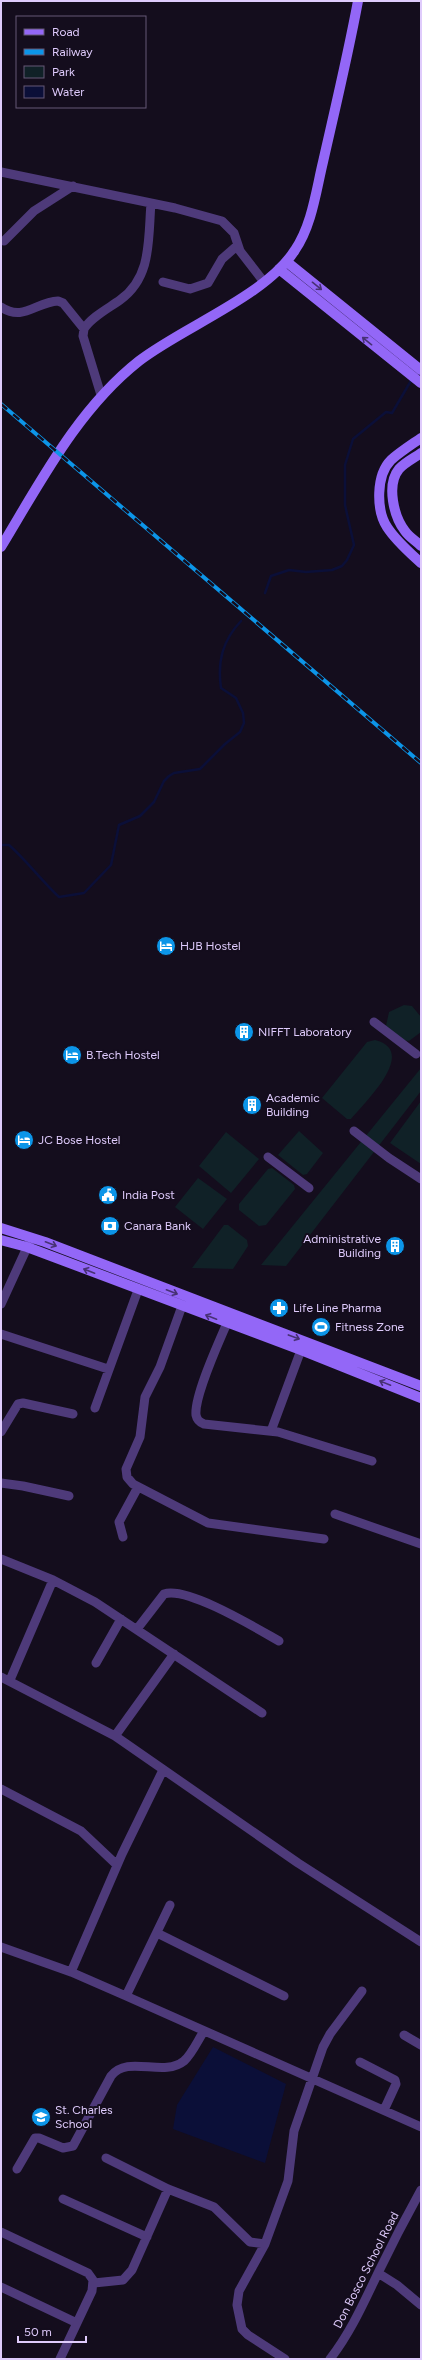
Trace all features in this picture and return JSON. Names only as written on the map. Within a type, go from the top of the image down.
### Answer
[{"type":"street","points":[[1,547],[59,452],[101,395],[152,352],[264,282],[287,262],[306,229],[335,112],[358,1]]},
{"type":"street","points":[[1,172],[152,203],[222,221],[234,233],[244,257],[264,282]]},
{"type":"street","points":[[4,241],[34,211],[73,186]]},
{"type":"street","points":[[101,395],[83,336],[84,329],[131,292],[138,284],[145,266],[152,203]]},
{"type":"street","points":[[164,282],[190,289],[208,283],[222,259],[238,245]]},
{"type":"street","points":[[287,262],[421,370]]},
{"type":"street","points":[[279,269],[421,383]]},
{"type":"street","points":[[1,307],[9,313],[19,314],[58,301],[63,303],[84,329]]},
{"type":"street","points":[[421,438],[390,461],[382,478],[380,496],[381,510],[386,526],[401,544],[421,563]]},
{"type":"street","points":[[421,452],[398,470],[394,481],[393,498],[396,514],[405,531],[421,546]]},
{"type":"street","points":[[374,1022],[416,1054]]},
{"type":"street","points":[[354,1130],[389,1158],[421,1179]]},
{"type":"street","points":[[268,1157],[309,1188]]},
{"type":"street","points":[[1,1228],[32,1238],[421,1386]]},
{"type":"street","points":[[1,1304],[32,1238]]},
{"type":"street","points":[[1,1240],[27,1247],[138,1290],[227,1322],[421,1398]]},
{"type":"street","points":[[95,1408],[138,1290]]},
{"type":"street","points":[[182,1306],[160,1367],[145,1397],[140,1437],[126,1469],[128,1477],[138,1487],[208,1523],[324,1539]]},
{"type":"street","points":[[227,1322],[200,1397],[196,1416],[198,1421],[204,1424],[271,1431],[372,1462]]},
{"type":"street","points":[[1,1334],[108,1369]]},
{"type":"street","points":[[271,1431],[301,1350]]},
{"type":"street","points":[[1,1432],[18,1404],[23,1403],[73,1414]]},
{"type":"street","points":[[1,1483],[69,1496]]},
{"type":"street","points":[[123,1537],[119,1522],[138,1487]]},
{"type":"street","points":[[334,1514],[421,1544]]},
{"type":"street","points":[[1,1558],[52,1580],[121,1619],[262,1713]]},
{"type":"street","points":[[10,1680],[52,1580]]},
{"type":"street","points":[[137,1629],[164,1594],[170,1592],[205,1602],[279,1640]]},
{"type":"street","points":[[96,1663],[121,1619]]},
{"type":"street","points":[[115,1736],[174,1654]]},
{"type":"street","points":[[1,1676],[115,1736],[298,1863],[421,1942]]},
{"type":"street","points":[[70,1972],[117,1864],[163,1770]]},
{"type":"street","points":[[1,1789],[81,1831],[117,1864]]},
{"type":"street","points":[[126,1996],[170,1905]]},
{"type":"street","points":[[157,1933],[284,1996]]},
{"type":"street","points":[[1,1947],[70,1972],[421,2127]]},
{"type":"street","points":[[285,2359],[248,2335],[242,2328],[237,2305],[239,2291],[265,2244],[288,2181],[294,2131],[312,2078],[330,2034],[362,1991]]},
{"type":"street","points":[[18,2169],[35,2138],[39,2138],[63,2148],[73,2146],[112,2076],[118,2069],[127,2067],[159,2068],[178,2065],[185,2061],[204,2031]]},
{"type":"street","points":[[404,2035],[421,2045]]},
{"type":"street","points":[[360,2062],[395,2080],[396,2084],[384,2110]]},
{"type":"street","points":[[106,2158],[168,2189],[214,2208],[250,2242],[265,2244]]},
{"type":"street","points":[[94,2283],[123,2280],[132,2270],[168,2189]]},
{"type":"street","name":"Don Bosco School Road","points":[[330,2359],[350,2329],[421,2190]]},
{"type":"street","points":[[63,2199],[146,2237]]},
{"type":"street","points":[[1,2232],[88,2273],[94,2283]]},
{"type":"street","points":[[378,2273],[397,2285],[421,2305]]},
{"type":"street","points":[[60,2359],[94,2283]]},
{"type":"street","points":[[1,2287],[77,2323]]},
{"type":"green space","points":[[404,1005],[412,1006],[421,1017],[421,1032],[409,1041],[402,1040],[386,1026],[389,1012]]},
{"type":"green space","points":[[375,1040],[387,1046],[392,1055],[390,1065],[385,1077],[367,1101],[351,1119],[347,1119],[322,1098],[367,1042]]},
{"type":"green space","points":[[421,1068],[421,1091],[286,1266],[261,1265]]},
{"type":"green space","points":[[421,1101],[421,1164],[390,1143]]},
{"type":"green space","points":[[299,1131],[323,1153],[307,1174],[303,1175],[278,1155]]},
{"type":"green space","points":[[226,1132],[259,1159],[231,1193],[199,1166]]},
{"type":"green space","points":[[272,1168],[294,1185],[295,1189],[266,1225],[259,1226],[239,1210],[239,1204],[268,1169]]},
{"type":"green space","points":[[198,1178],[227,1199],[203,1229],[175,1207]]},
{"type":"green space","points":[[224,1225],[228,1225],[247,1240],[248,1246],[233,1269],[192,1268]]},
{"type":"water","points":[[213,2047],[286,2084],[265,2163],[173,2129],[177,2105]]},
{"type":"waterway","points":[[265,593],[271,576],[289,570],[306,572],[332,570],[342,566],[347,560],[354,545],[345,505],[345,465],[353,439],[386,412],[392,413],[412,379]]},
{"type":"waterway","points":[[1,845],[9,845],[59,897],[84,893],[111,865],[119,825],[140,816],[154,802],[164,781],[169,776],[174,773],[200,769],[225,744],[240,732],[244,723],[243,713],[236,698],[221,688],[220,669],[226,643],[241,621]]},
{"type":"railway","points":[[1,404],[421,763]]},
{"type":"place","name":"HJB Hostel","points":[[166,946]]},
{"type":"place","name":"NIFFT Laboratory","points":[[244,1032]]},
{"type":"place","name":"B.Tech Hostel","points":[[72,1055]]},
{"type":"place","name":"Academic Building","points":[[252,1105]]},
{"type":"place","name":"JC Bose Hostel","points":[[24,1140]]},
{"type":"place","name":"India Post","points":[[108,1195]]},
{"type":"place","name":"Canara Bank","points":[[110,1226]]},
{"type":"place","name":"Administrative Building","points":[[395,1246]]},
{"type":"place","name":"Life Line Pharma","points":[[279,1308]]},
{"type":"place","name":"Fitness Zone","points":[[321,1327]]},
{"type":"place","name":"St. Charles School","points":[[41,2117]]}]
